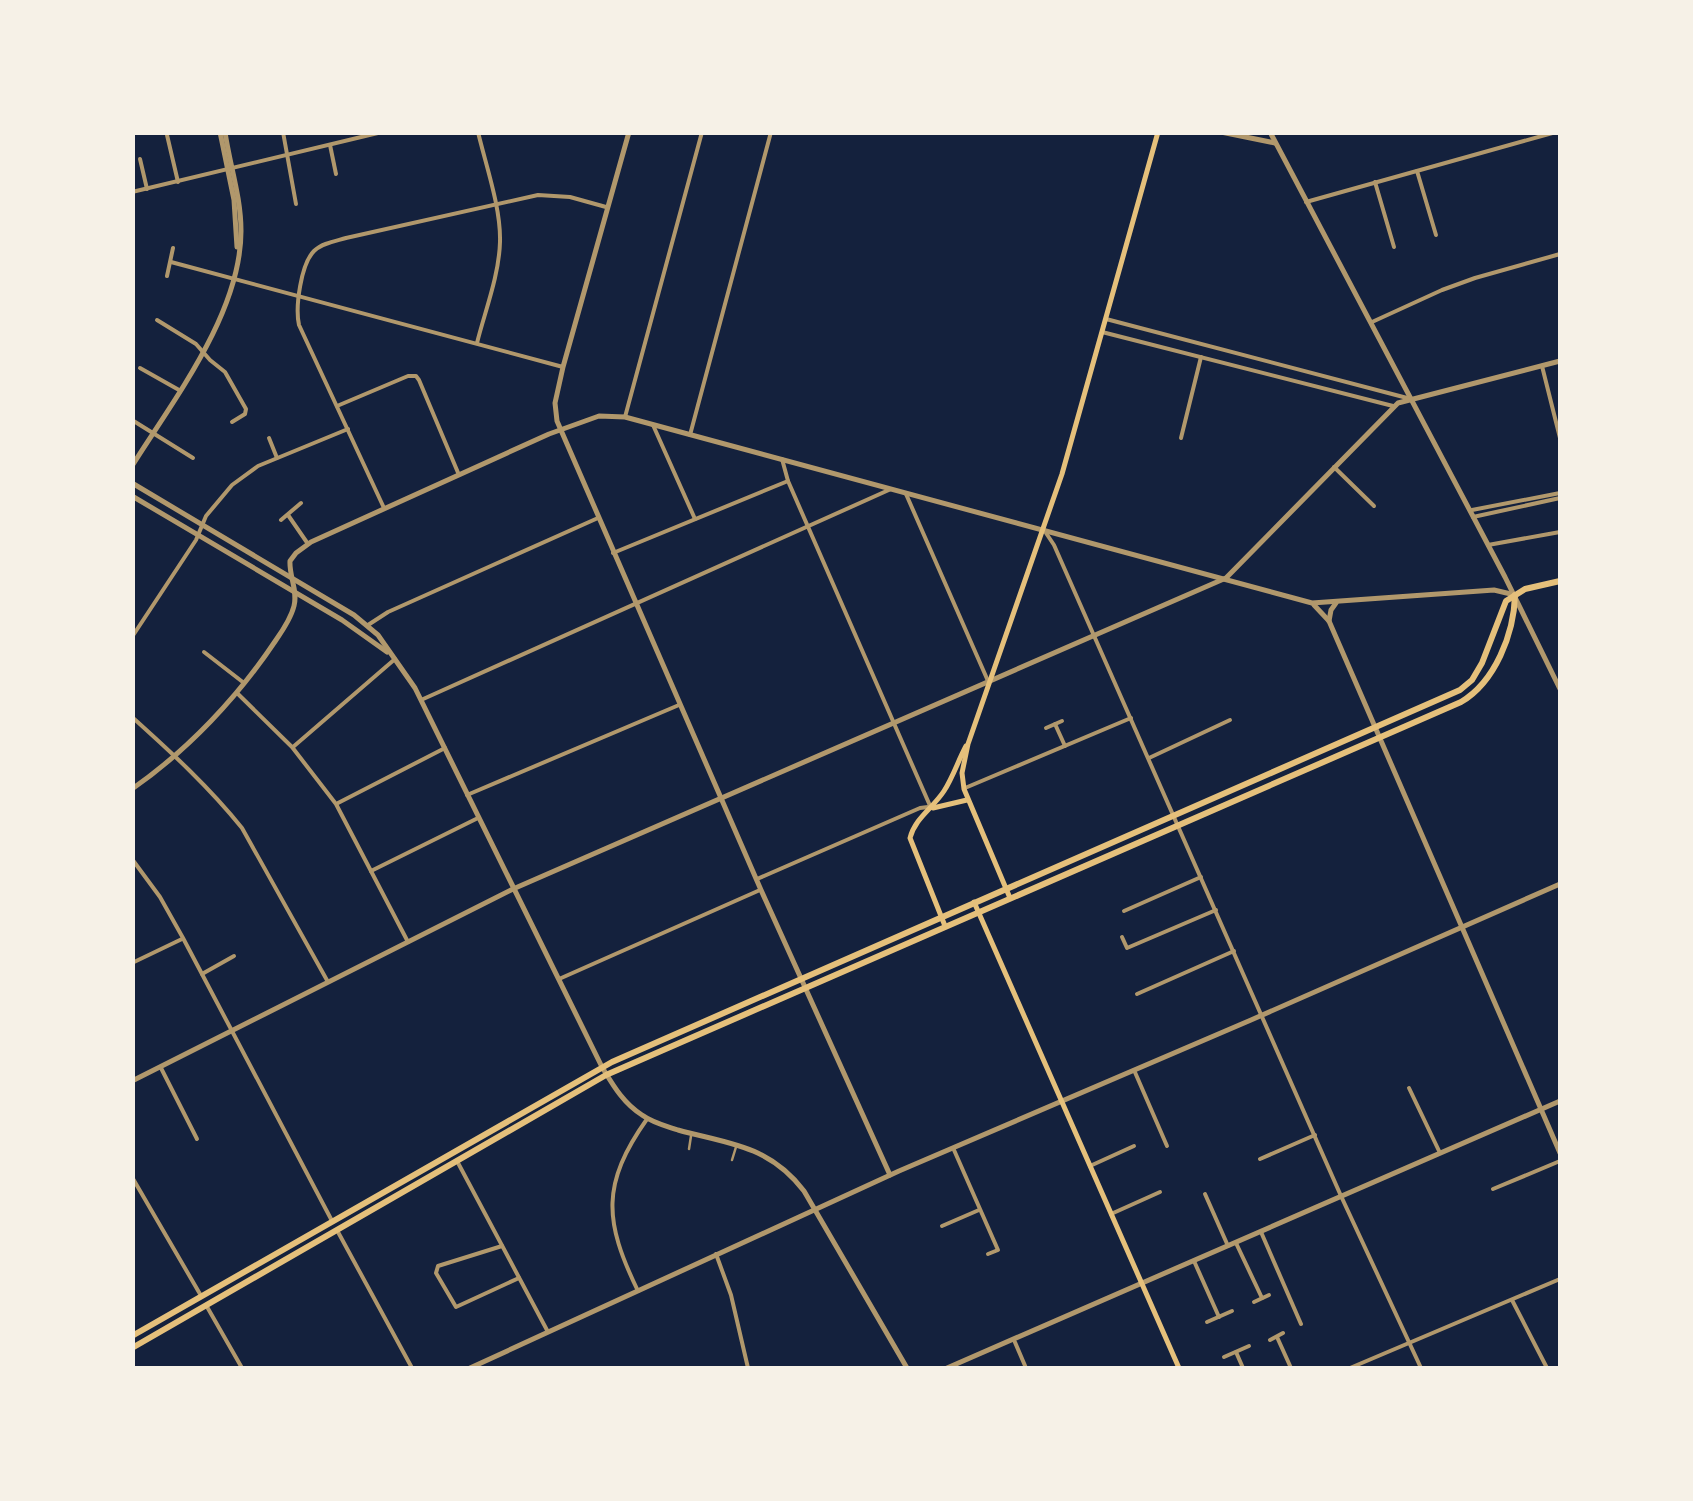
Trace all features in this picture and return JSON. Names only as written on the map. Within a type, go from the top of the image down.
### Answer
[{"type":"main road","points":[[1010,898],[968,800],[962,773],[988,682],[1062,474],[1158,132]]},
{"type":"main road","points":[[132,1348],[602,1066],[1448,697],[1468,684],[1487,652],[1504,602],[1530,588],[1560,581]]},
{"type":"main road","points":[[132,1336],[606,1075],[1461,702],[1482,687],[1490,674],[1504,645],[1514,595]]},
{"type":"main road","points":[[945,926],[910,838],[916,823],[948,784],[968,744]]},
{"type":"main road","points":[[932,808],[968,800]]},
{"type":"main road","points":[[974,902],[1179,1368]]},
{"type":"street","points":[[132,466],[202,352],[226,305],[234,279],[242,234],[240,207],[222,132]]},
{"type":"street","points":[[283,132],[296,204]]},
{"type":"street","points":[[132,192],[382,132]]},
{"type":"street","points":[[476,343],[500,250],[495,204],[478,132]]},
{"type":"street","points":[[629,132],[563,366],[555,403],[560,430],[890,1175]]},
{"type":"street","points":[[625,417],[702,132]]},
{"type":"street","points":[[690,435],[772,132]]},
{"type":"street","points":[[1220,132],[1275,143]]},
{"type":"street","points":[[1270,132],[1560,689]]},
{"type":"street","points":[[1306,202],[1556,132]]},
{"type":"street","points":[[167,136],[178,182]]},
{"type":"street","points":[[330,145],[336,174]]},
{"type":"street","points":[[140,158],[147,189]]},
{"type":"street","points":[[1417,171],[1436,235]]},
{"type":"street","points":[[1376,182],[1394,247]]},
{"type":"street","points":[[384,508],[299,325],[298,296],[308,260],[319,247],[346,238],[548,194],[608,207]]},
{"type":"street","points":[[167,276],[173,248]]},
{"type":"street","points":[[1370,323],[1475,278],[1560,254]]},
{"type":"street","points":[[171,262],[563,366]]},
{"type":"street","points":[[1106,319],[1411,399]]},
{"type":"street","points":[[157,320],[196,344],[225,372],[246,409],[232,422]]},
{"type":"street","points":[[1102,332],[1394,406]]},
{"type":"street","points":[[1181,438],[1201,358]]},
{"type":"street","points":[[1251,370],[1254,358]]},
{"type":"street","points":[[132,1082],[513,889],[1226,578],[1394,406],[1560,361]]},
{"type":"street","points":[[1542,366],[1560,438]]},
{"type":"street","points":[[140,368],[179,390]]},
{"type":"street","points":[[337,406],[416,376],[459,474]]},
{"type":"street","points":[[1322,388],[1326,376]]},
{"type":"street","points":[[274,567],[282,566],[308,544],[384,508],[599,416],[625,417],[1312,603],[1494,590],[1514,595]]},
{"type":"street","points":[[132,420],[192,458]]},
{"type":"street","points":[[653,425],[695,519]]},
{"type":"street","points":[[132,637],[166,588],[202,524],[232,485],[258,466],[348,429]]},
{"type":"street","points":[[269,438],[277,458]]},
{"type":"street","points":[[757,879],[920,808],[932,808],[782,460]]},
{"type":"street","points":[[1334,467],[1374,506]]},
{"type":"street","points":[[613,552],[788,481]]},
{"type":"street","points":[[132,483],[291,577],[368,625],[378,636],[421,700],[606,1075],[624,1100],[647,1119],[749,1147],[785,1170],[804,1190],[907,1368]]},
{"type":"street","points":[[421,700],[891,488]]},
{"type":"street","points":[[905,492],[988,682]]},
{"type":"street","points":[[1471,514],[1560,495]]},
{"type":"street","points":[[132,496],[294,590],[394,658]]},
{"type":"street","points":[[281,520],[301,504]]},
{"type":"street","points":[[288,515],[308,544]]},
{"type":"street","points":[[368,625],[388,612],[598,518]]},
{"type":"street","points":[[1043,529],[1054,545],[1420,1368]]},
{"type":"street","points":[[1488,545],[1560,532]]},
{"type":"street","points":[[132,789],[175,756],[236,692],[289,619],[294,605],[290,560]]},
{"type":"street","points":[[1328,622],[1336,602]]},
{"type":"street","points":[[1312,603],[1328,622],[1560,1157],[1492,1189]]},
{"type":"street","points":[[204,652],[244,683]]},
{"type":"street","points":[[292,748],[394,658]]},
{"type":"street","points":[[236,692],[292,748],[336,804],[408,942]]},
{"type":"street","points":[[467,795],[680,704]]},
{"type":"street","points":[[132,717],[224,805],[242,828],[328,982]]},
{"type":"street","points":[[964,789],[1131,718]]},
{"type":"street","points":[[1149,758],[1230,720]]},
{"type":"street","points":[[1046,728],[1062,721]]},
{"type":"street","points":[[1055,724],[1066,746]]},
{"type":"street","points":[[336,804],[445,748]]},
{"type":"street","points":[[371,870],[478,818]]},
{"type":"street","points":[[132,858],[160,896],[412,1368]]},
{"type":"street","points":[[1124,911],[1201,877]]},
{"type":"street","points":[[470,1368],[953,1147],[1560,884]]},
{"type":"street","points":[[559,979],[762,890]]},
{"type":"street","points":[[1122,936],[1127,948],[1216,910]]},
{"type":"street","points":[[132,963],[183,938]]},
{"type":"street","points":[[1138,994],[1234,951]]},
{"type":"street","points":[[202,974],[234,956]]},
{"type":"street","points":[[160,1067],[198,1139]]},
{"type":"street","points":[[1134,1070],[1167,1146]]},
{"type":"street","points":[[1409,1088],[1440,1153]]},
{"type":"street","points":[[947,1368],[1560,1101]]},
{"type":"street","points":[[638,1291],[617,1244],[612,1214],[615,1181],[622,1160],[647,1119]]},
{"type":"street","points":[[1260,1159],[1315,1135]]},
{"type":"street","points":[[1090,1166],[1134,1146]]},
{"type":"street","points":[[953,1147],[998,1250],[988,1254]]},
{"type":"street","points":[[457,1160],[548,1332]]},
{"type":"street","points":[[132,1177],[201,1296]]},
{"type":"street","points":[[1111,1214],[1160,1192]]},
{"type":"street","points":[[1205,1194],[1228,1246]]},
{"type":"street","points":[[942,1226],[981,1210]]},
{"type":"street","points":[[1261,1232],[1301,1324]]},
{"type":"street","points":[[1236,1243],[1262,1298]]},
{"type":"street","points":[[502,1246],[438,1266],[436,1273],[456,1307],[519,1278]]},
{"type":"street","points":[[716,1254],[731,1295],[748,1368]]},
{"type":"street","points":[[1194,1261],[1219,1317]]},
{"type":"street","points":[[1350,1368],[1560,1279]]},
{"type":"street","points":[[1254,1302],[1269,1295]]},
{"type":"street","points":[[1512,1300],[1547,1368]]},
{"type":"street","points":[[206,1305],[242,1368]]},
{"type":"street","points":[[1207,1322],[1232,1312]]},
{"type":"street","points":[[1270,1340],[1284,1334]]},
{"type":"street","points":[[1277,1337],[1291,1368]]},
{"type":"street","points":[[1014,1340],[1026,1368]]},
{"type":"street","points":[[1224,1358],[1249,1346]]},
{"type":"street","points":[[1236,1352],[1243,1368]]},
{"type":"lane","points":[[689,1149],[692,1133]]},
{"type":"lane","points":[[732,1160],[737,1144]]}]
